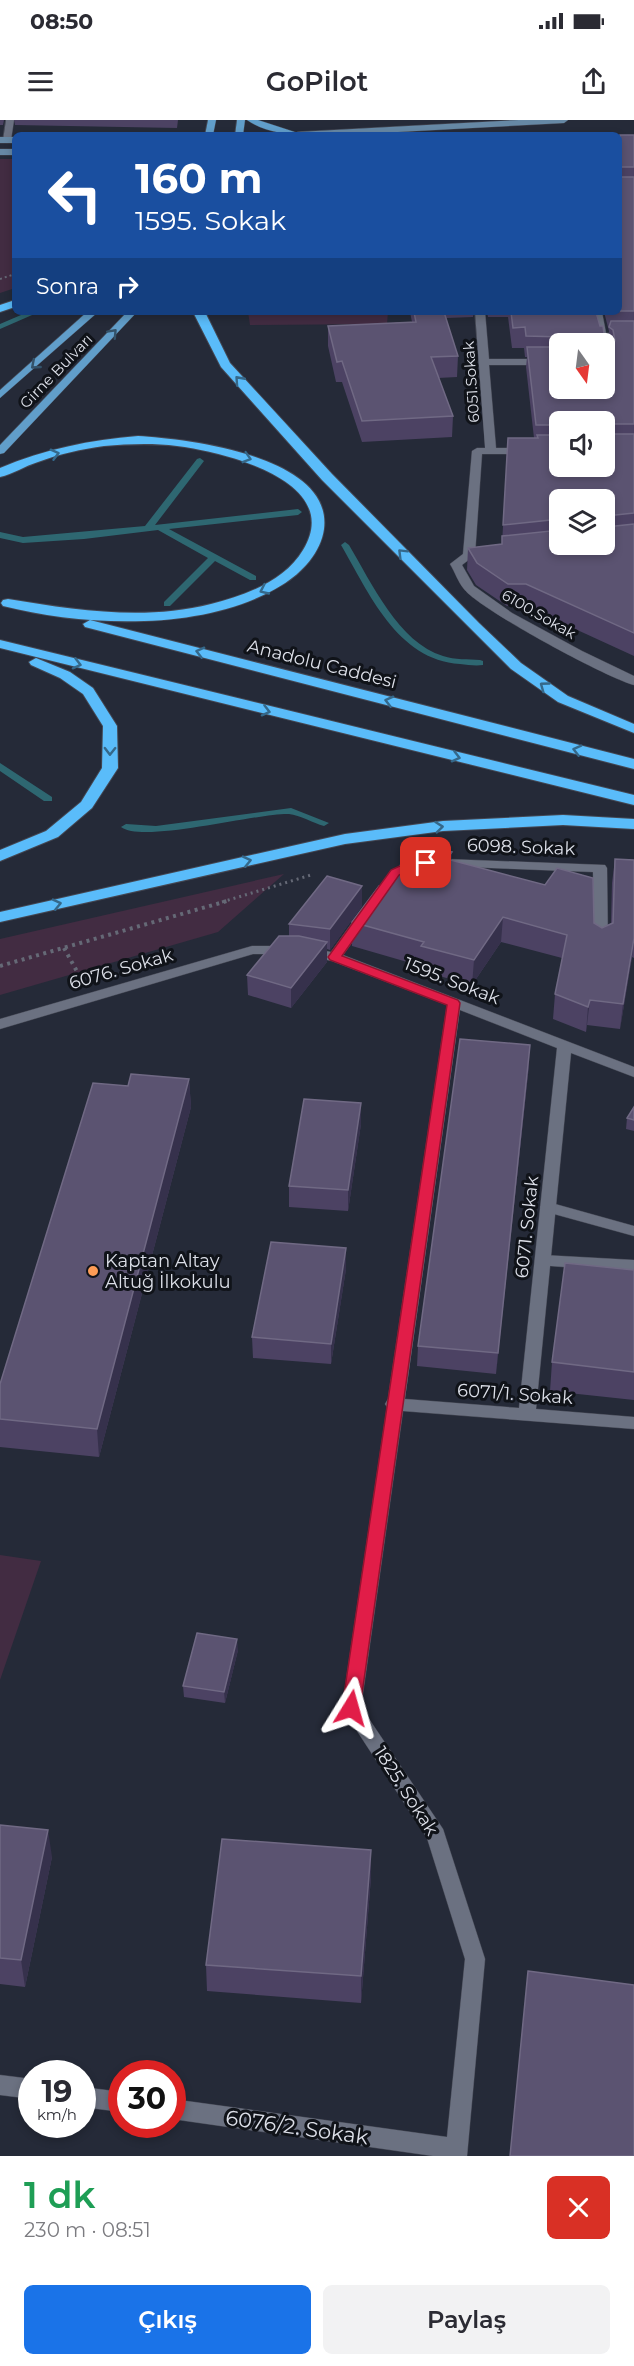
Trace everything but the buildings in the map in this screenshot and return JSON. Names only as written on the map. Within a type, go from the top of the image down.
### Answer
[{"type":"highway","points":[[201,315],[225,364],[327,477],[474,626],[516,666],[563,699],[634,729]]},
{"type":"highway","points":[[0,474],[22,463],[81,446],[157,440],[207,447],[254,460],[295,481],[316,505],[318,531],[310,554],[291,573],[270,588],[221,608],[172,616],[120,618],[4,602]]},
{"type":"highway","name":"Anadolu Caddesi","points":[[4,602],[634,764]]},
{"type":"highway","points":[[0,644],[634,800]]},
{"type":"highway","points":[[0,650],[42,663],[88,691],[110,726],[110,768],[87,805],[52,834],[0,856]]},
{"type":"highway","points":[[0,917],[345,839],[443,826],[563,820],[634,824]]},
{"type":"main road","points":[[251,120],[289,132]]},
{"type":"main road","points":[[347,132],[564,120]]},
{"type":"main road","name":"Girne Bulvarı","points":[[0,396],[90,315]]},
{"type":"main road","name":"Girne Bulvarı","points":[[0,451],[129,315]]},
{"type":"street","points":[[7,140],[10,120]]},
{"type":"street","name":"6051.Sokak","points":[[480,315],[491,451]]},
{"type":"street","points":[[598,315],[601,333]]},
{"type":"street","points":[[615,338],[634,336]]},
{"type":"street","points":[[484,362],[549,362]]},
{"type":"street","name":"6100.Sokak","points":[[491,451],[477,451],[474,555],[456,564],[469,588],[522,623],[628,674],[634,681]]},
{"type":"street","points":[[491,451],[549,451]]},
{"type":"street","name":"6098. Sokak","points":[[426,863],[600,868],[601,947]]},
{"type":"street","points":[[335,957],[375,901]]},
{"type":"street","name":"1595. Sokak","points":[[252,950],[299,950],[335,957],[634,1072]]},
{"type":"street","name":"6076. Sokak","points":[[0,1024],[252,950]]},
{"type":"street","name":"1825. Sokak","points":[[454,1003],[393,1404],[351,1708],[436,1835],[475,1959],[456,2153]]},
{"type":"street","name":"6071. Sokak","points":[[527,1413],[565,1044]]},
{"type":"street","points":[[548,1207],[634,1231]]},
{"type":"street","points":[[543,1261],[634,1266]]},
{"type":"street","name":"6071/1. Sokak","points":[[393,1404],[634,1422]]},
{"type":"street","points":[[0,2085],[18,2087]]},
{"type":"street","name":"6076/2. Sokak","points":[[186,2111],[456,2153]]},
{"type":"path","points":[[0,966],[289,883],[312,874]]},
{"type":"path","points":[[64,948],[91,996]]},
{"type":"shaded area","points":[[0,159],[12,159],[12,289],[0,293]]},
{"type":"shaded area","points":[[248,315],[388,315],[387,324],[250,325]]},
{"type":"shaded area","points":[[284,874],[218,932],[0,995],[0,939]]},
{"type":"shaded area","points":[[0,1555],[41,1561],[0,1680]]},
{"type":"waterway","points":[[0,327],[28,315]]},
{"type":"waterway","points":[[148,529],[200,461]]},
{"type":"waterway","points":[[148,529],[298,512]]},
{"type":"waterway","points":[[160,528],[214,557]]},
{"type":"waterway","points":[[0,535],[23,540],[148,529]]},
{"type":"waterway","points":[[345,545],[373,593],[408,638],[438,658],[480,663]]},
{"type":"waterway","points":[[167,604],[214,557]]},
{"type":"waterway","points":[[214,557],[253,578]]},
{"type":"waterway","points":[[0,766],[48,799]]},
{"type":"waterway","points":[[126,827],[156,829],[291,811],[324,823]]},
{"type":"place","name":"Kaptan Altay Altuğ İlkokulu","points":[[93,1271]]},
{"type":"route","points":[[351,1708],[393,1404],[454,1003],[335,957],[395,873],[408,866],[426,863]]}]
